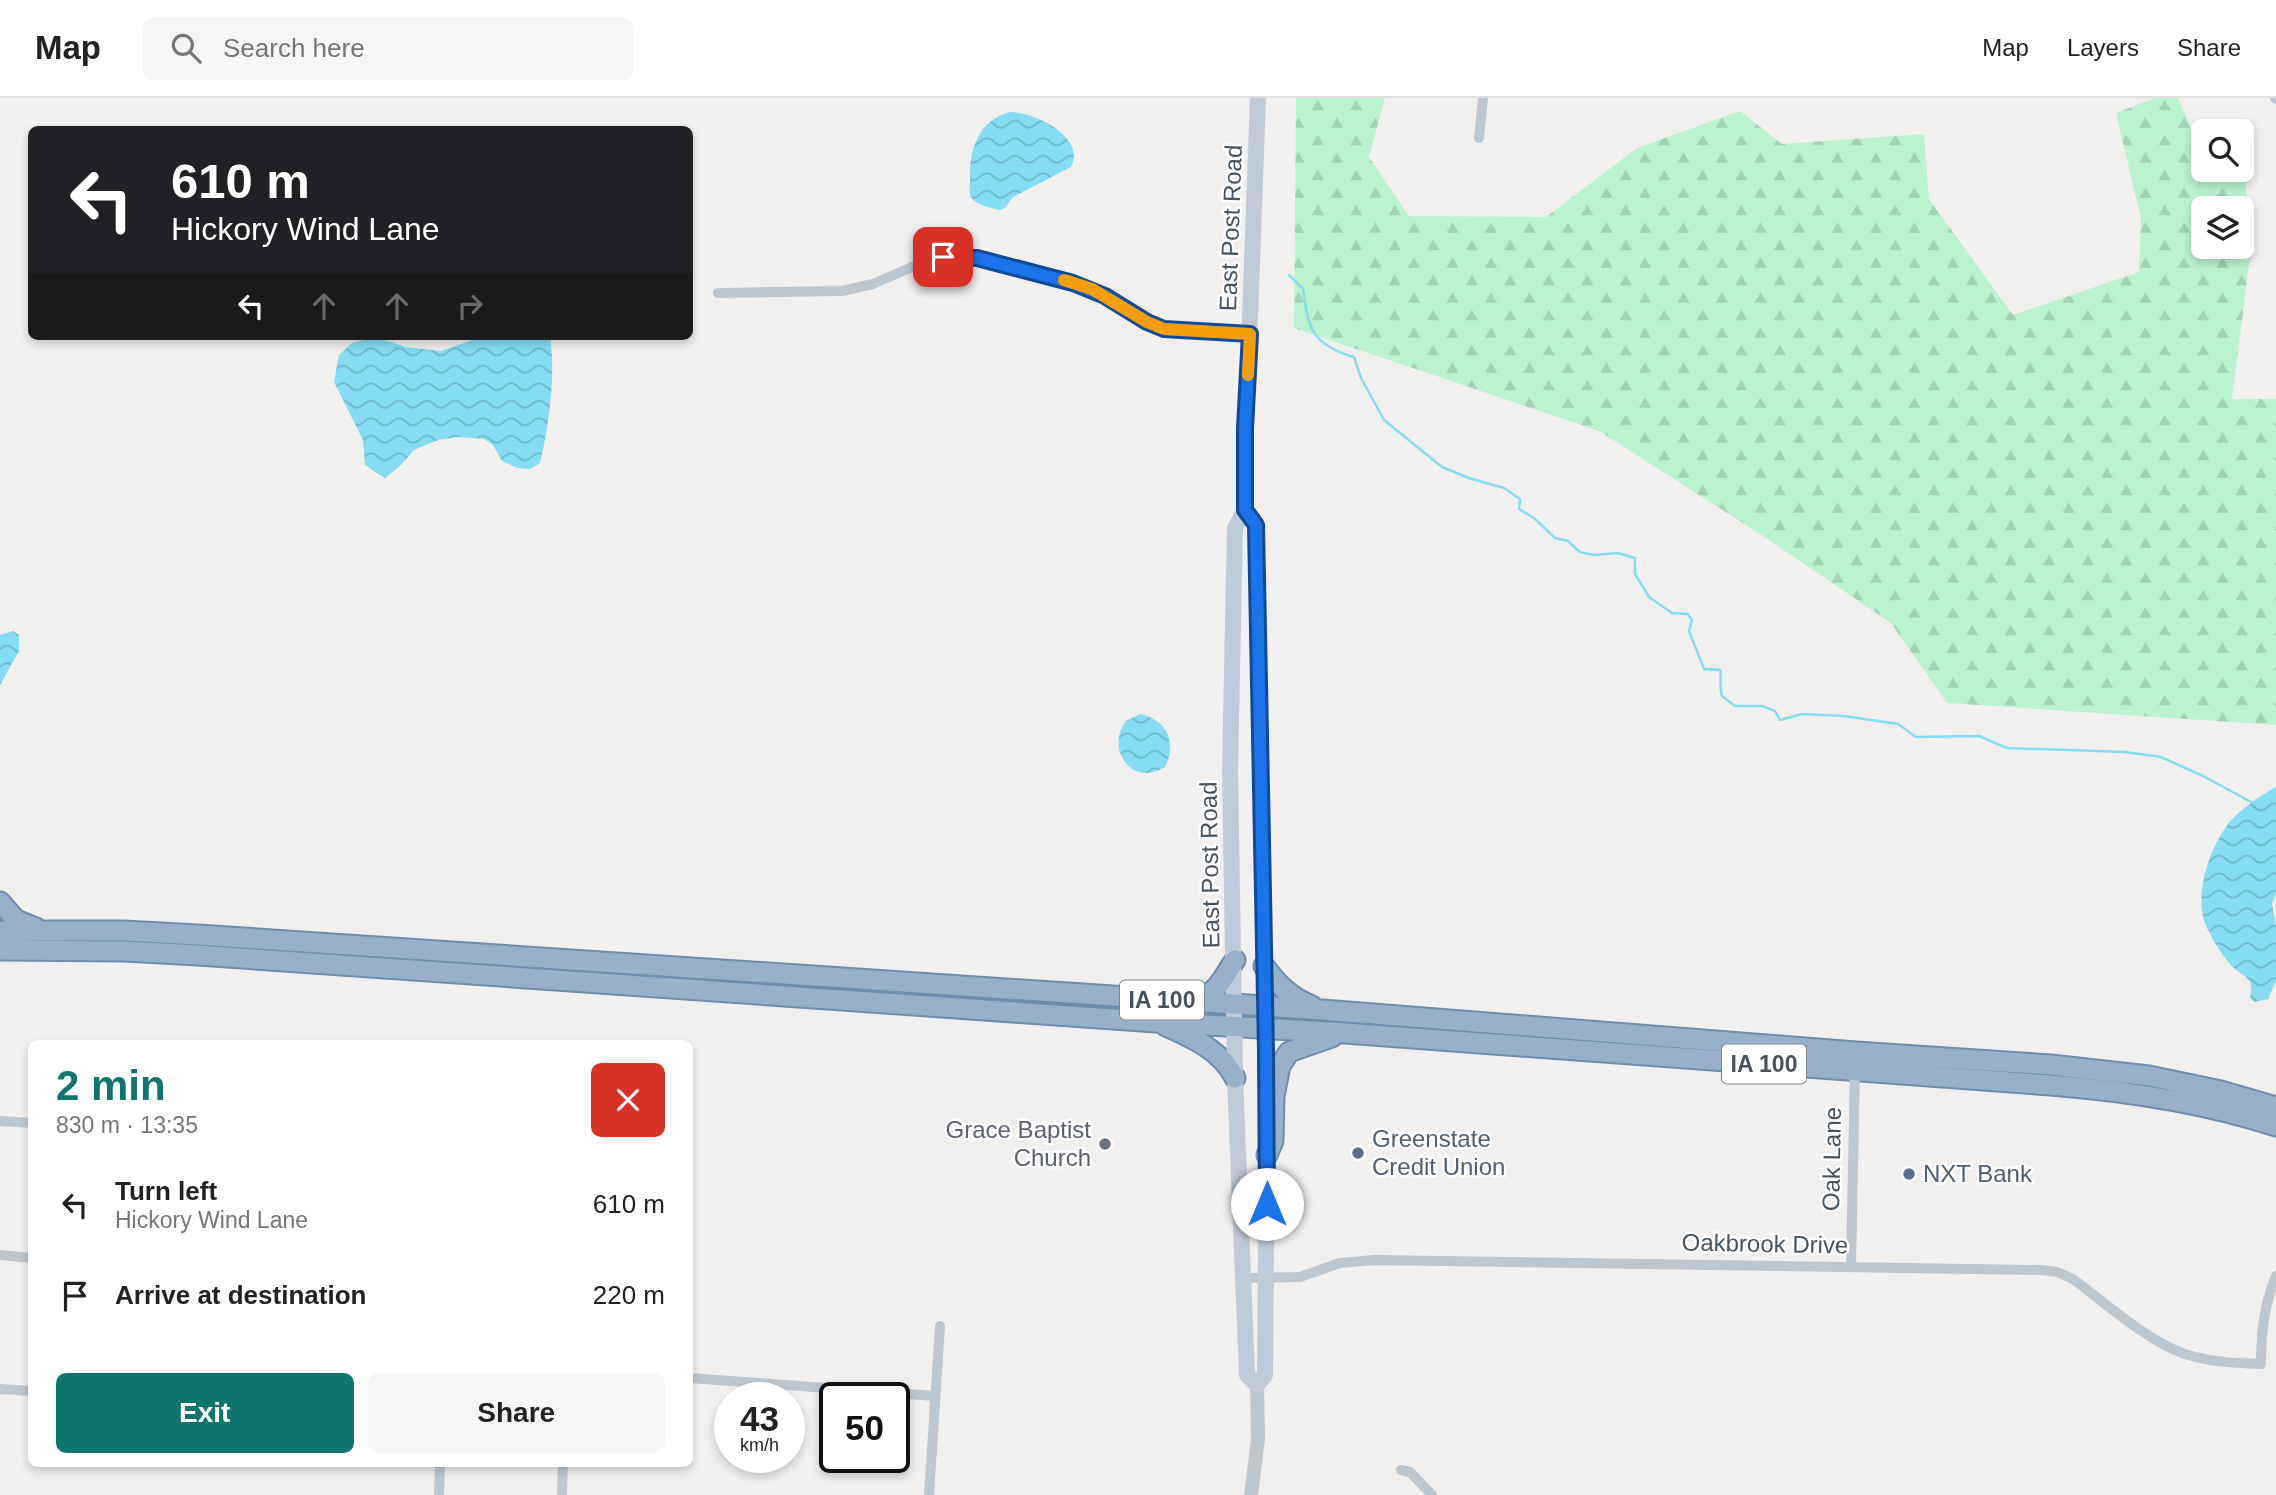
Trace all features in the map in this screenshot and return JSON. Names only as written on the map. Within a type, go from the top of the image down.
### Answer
[{"type":"highway","points":[[0,902],[16,920],[44,931]]},
{"type":"highway","name":"IA 100","points":[[0,931],[124,931],[198,935],[1323,1010],[1856,1061],[2134,1094],[2183,1101],[2276,1126]]},
{"type":"highway","points":[[0,963],[10,950]]},
{"type":"highway","name":"IA 100","points":[[10,950],[198,955],[1235,1027],[1856,1061],[2051,1065],[2138,1074],[2189,1083],[2276,1107]]},
{"type":"highway","points":[[1187,1001],[1207,996],[1219,984],[1235,960]]},
{"type":"highway","points":[[1264,966],[1279,986],[1292,996],[1323,1010]]},
{"type":"highway","points":[[1156,1022],[1203,1044],[1228,1063],[1235,1077]]},
{"type":"highway","points":[[1267,1155],[1273,1141],[1274,1096],[1280,1066],[1289,1052],[1345,1032]]},
{"type":"main road","name":"East Post Road","points":[[1245,510],[1256,525],[1266,1028],[1265,1375],[1257,1385],[1247,1375],[1235,1077],[1230,769],[1235,528],[1245,510],[1245,428],[1258,98]]},
{"type":"street","points":[[1479,138],[1483,98]]},
{"type":"street","points":[[718,293],[850,290],[873,284],[926,261],[957,256],[977,258],[1055,277],[1092,289],[1147,322],[1164,329],[1250,334]]},
{"type":"street","name":"Oak Lane","points":[[1851,1266],[1856,1061]]},
{"type":"street","points":[[0,1121],[28,1123]]},
{"type":"street","points":[[0,1255],[28,1258]]},
{"type":"street","name":"Oakbrook Drive","points":[[1245,1278],[1300,1277],[1340,1263],[1374,1260],[2042,1270],[2057,1272],[2073,1279],[2161,1343],[2185,1354],[2218,1362],[2261,1364],[2262,1327],[2276,1276]]},
{"type":"street","points":[[929,1495],[940,1326]]},
{"type":"street","points":[[693,1378],[935,1396]]},
{"type":"street","name":"East Post Road","points":[[1251,1495],[1258,1439],[1257,1385]]},
{"type":"street","points":[[0,1389],[28,1391]]},
{"type":"street","points":[[439,1495],[440,1467]]},
{"type":"street","points":[[562,1495],[563,1467]]},
{"type":"street","points":[[1401,1470],[1410,1472],[1432,1495]]},
{"type":"green space","points":[[1296,98],[1385,98],[1369,157],[1409,216],[1546,217],[1637,148],[1740,111],[1782,144],[1924,134],[1929,199],[2013,315],[2139,272],[2141,219],[2116,113],[2155,98],[2178,98],[2191,127],[2191,182],[2246,182],[2247,196],[2191,196],[2191,259],[2250,259],[2232,399],[2276,399],[2276,725],[1947,703],[1891,623],[1760,534],[1599,431],[1294,328]]},
{"type":"water","points":[[1010,112],[1032,116],[1056,128],[1072,146],[1074,156],[1071,167],[1013,197],[1005,208],[1000,210],[980,204],[971,197],[971,158],[983,129],[999,116]]},
{"type":"water","points":[[364,340],[385,340],[406,347],[441,351],[473,340],[551,340],[551,400],[540,463],[530,469],[517,468],[502,461],[493,445],[484,439],[458,437],[438,440],[414,450],[385,478],[365,465],[363,440],[334,382],[339,355],[352,343]]},
{"type":"water","points":[[13,631],[19,635],[19,651],[0,685],[0,635]]},
{"type":"water","points":[[1141,714],[1158,722],[1168,734],[1170,742],[1169,758],[1165,767],[1152,772],[1131,768],[1120,752],[1121,730],[1127,720]]},
{"type":"water","points":[[2276,787],[2276,894],[2272,903],[2276,926],[2276,981],[2268,999],[2254,1002],[2250,997],[2249,981],[2227,960],[2207,928],[2203,916],[2202,890],[2208,862],[2226,827],[2235,816]]},
{"type":"waterway","points":[[1289,275],[1303,289],[1307,314],[1315,333],[1329,347],[1354,357],[1361,378],[1384,420],[1442,467],[1504,488],[1520,499],[1519,509],[1534,518],[1555,538],[1568,541],[1580,552],[1594,555],[1618,553],[1635,558],[1635,574],[1649,597],[1672,613],[1688,614],[1692,620],[1689,631],[1704,669],[1720,670],[1722,696],[1735,706],[1762,706],[1775,711],[1780,720],[1802,714],[1844,716],[1898,724],[1916,737],[1979,736],[2007,748],[2125,752],[2161,757],[2253,803]]},
{"type":"slow traffic","points":[[1064,280],[1092,289],[1147,322],[1164,329],[1250,334],[1248,375]]},
{"type":"place","name":"Grace Baptist Church","points":[[1105,1144]]},
{"type":"place","name":"Greenstate Credit Union","points":[[1358,1153]]},
{"type":"place","name":"NXT Bank","points":[[1909,1174]]},
{"type":"route","points":[[943,257],[977,258],[1092,289],[1147,322],[1164,329],[1250,334],[1245,428],[1245,510],[1256,525],[1267,1204]]}]
